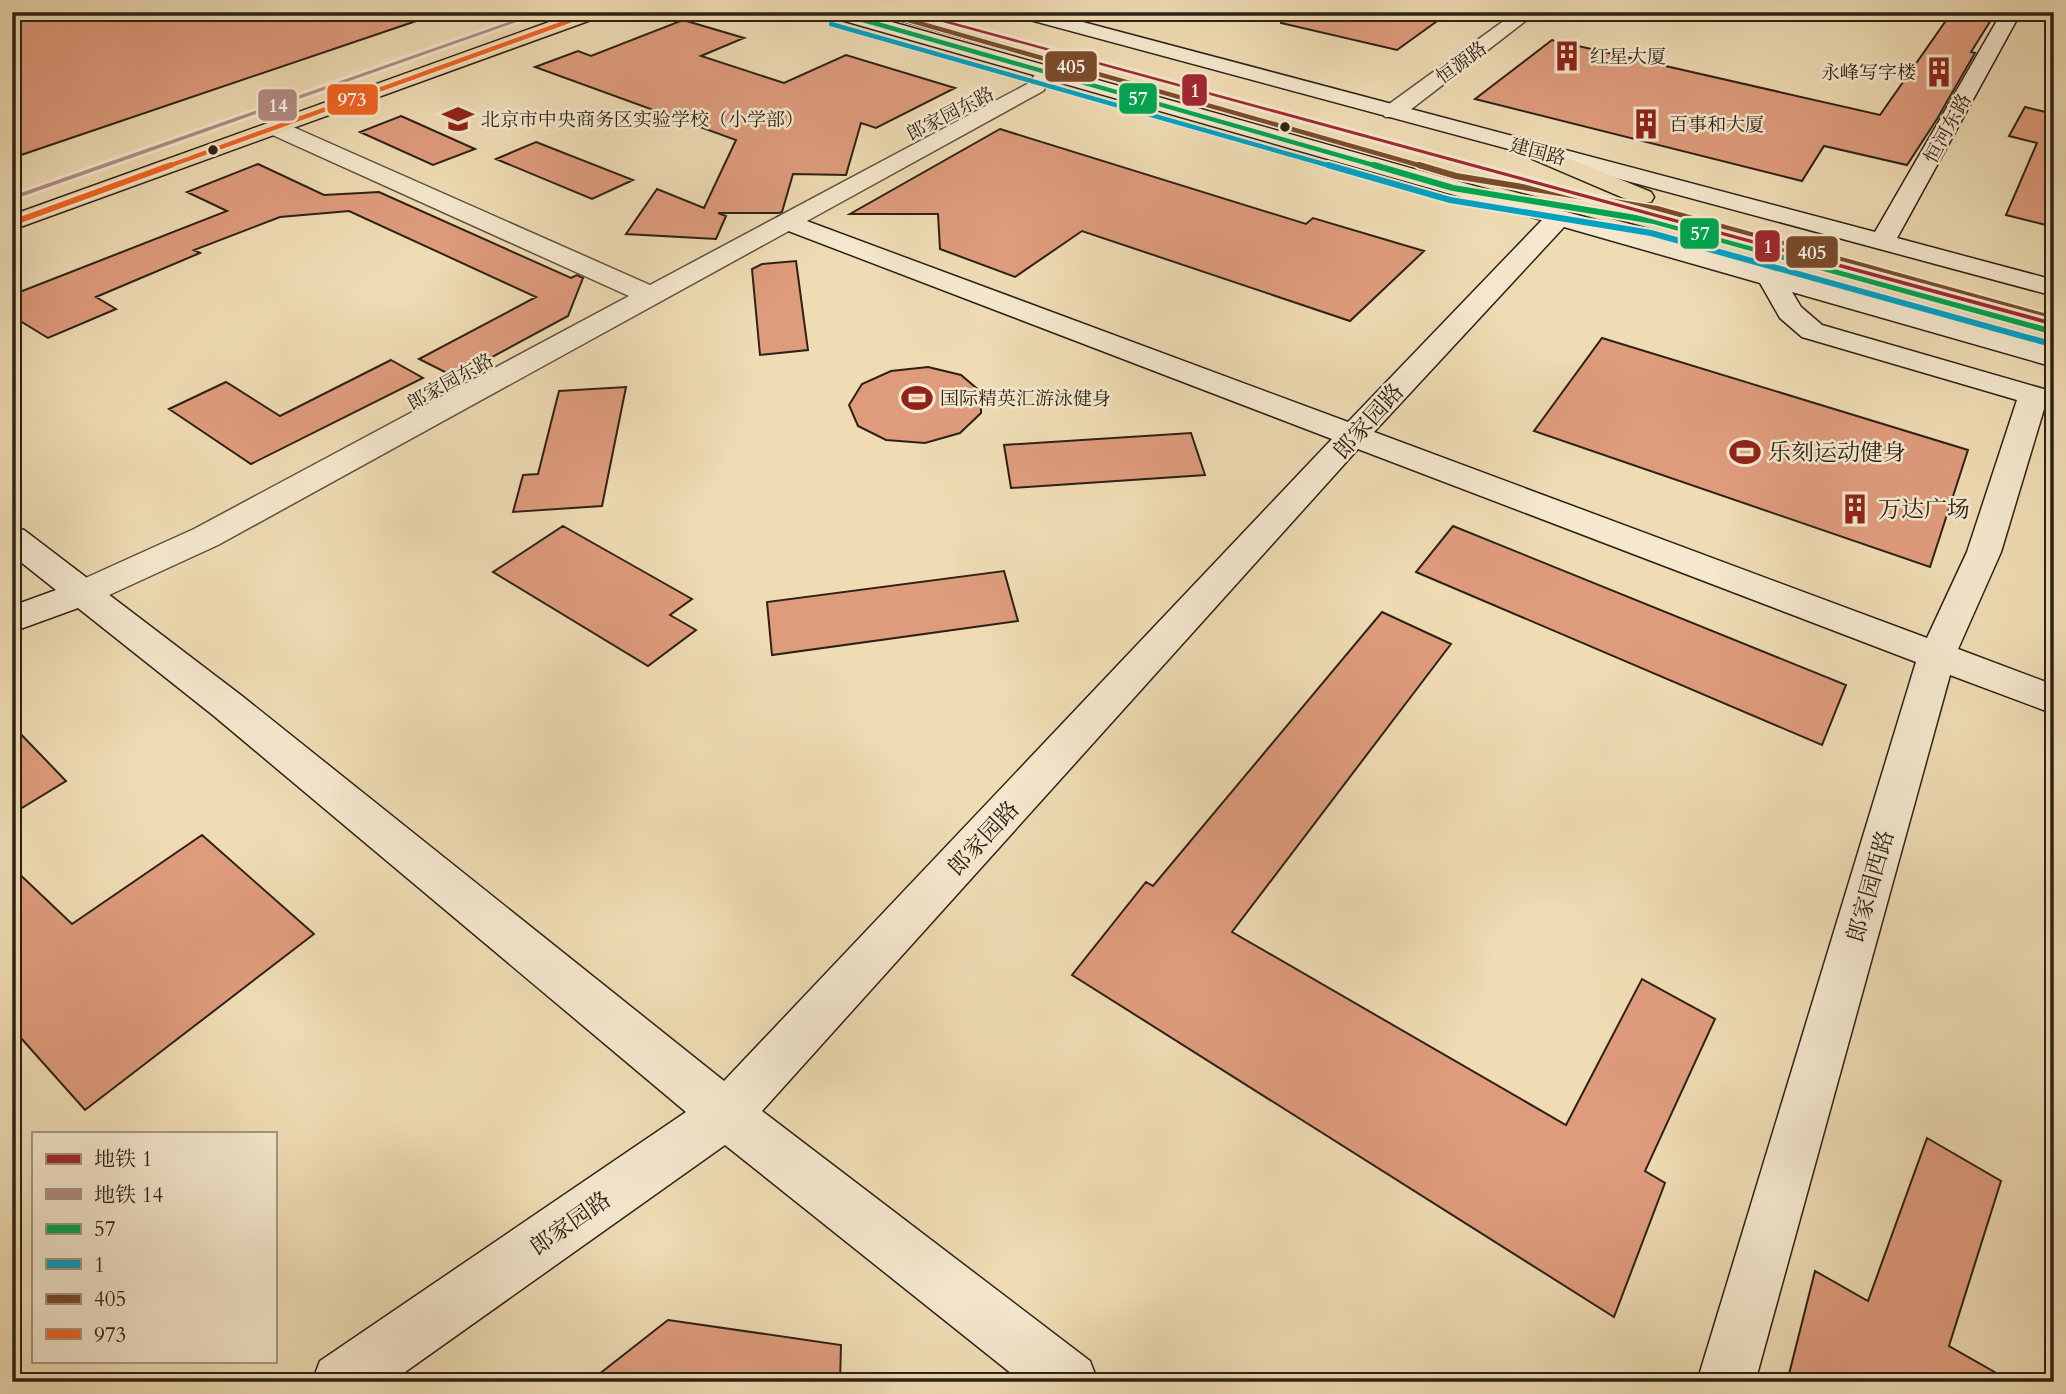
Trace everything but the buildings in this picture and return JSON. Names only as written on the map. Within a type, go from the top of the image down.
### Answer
[{"type":"main road","points":[[12,205],[556,12]]},
{"type":"main road","points":[[12,223],[595,12]]},
{"type":"main road","name":"建国路","points":[[892,12],[1124,77],[2054,308]]},
{"type":"main road","name":"建国路","points":[[956,12],[1651,210],[2054,332]]},
{"type":"main road","points":[[1524,147],[1651,210]]},
{"type":"main road","points":[[1452,188],[1651,210]]},
{"type":"street","points":[[834,12],[2054,358]]},
{"type":"street","name":"建国路","points":[[1022,12],[2054,288]]},
{"type":"street","points":[[1491,12],[1524,15]]},
{"type":"street","name":"恒河东路","points":[[1882,243],[2012,12]]},
{"type":"street","name":"恒源路","points":[[1393,112],[1524,15]]},
{"type":"street","name":"郎家园东路","points":[[638,290],[787,222],[1036,86],[1046,72]]},
{"type":"street","name":"郎家园东路","points":[[12,620],[83,593],[206,537],[638,290],[1015,80],[1046,72]]},
{"type":"street","points":[[276,128],[638,290]]},
{"type":"street","name":"郎家园路","points":[[341,1382],[726,1114],[1558,218]]},
{"type":"street","points":[[787,222],[1353,438],[2054,700]]},
{"type":"street","points":[[1770,278],[1790,312],[1812,331],[2043,399]]},
{"type":"street","name":"郎家园西路","points":[[1726,1382],[1937,655],[1984,552],[2043,399]]},
{"type":"street","points":[[12,538],[228,706],[726,1114],[1069,1382]]},
{"type":"metro line","name":"14","points":[[12,198],[543,12]]},
{"type":"metro line","name":"1","points":[[908,12],[2054,324]]},
{"type":"transit line","name":"973","points":[[12,223],[594,12]]},
{"type":"transit line","name":"57","points":[[835,12],[1453,188],[1654,221],[2054,332]]},
{"type":"transit line","name":"405","points":[[880,12],[1456,176],[1657,209],[2054,319]]},
{"type":"transit line","name":"1","points":[[831,24],[1450,200],[1651,233],[2051,344]]},
{"type":"place","name":"红星大厦","points":[[1567,56]]},
{"type":"place","name":"永峰写字楼","points":[[1939,72]]},
{"type":"place","name":"北京市中央商务区实验学校（小学部）","points":[[458,119]]},
{"type":"place","name":"百事和大厦","points":[[1646,124]]},
{"type":"place","name":"国际精英汇游泳健身","points":[[917,398]]},
{"type":"place","name":"乐刻运动健身","points":[[1745,452]]},
{"type":"place","name":"万达广场","points":[[1855,509]]}]
